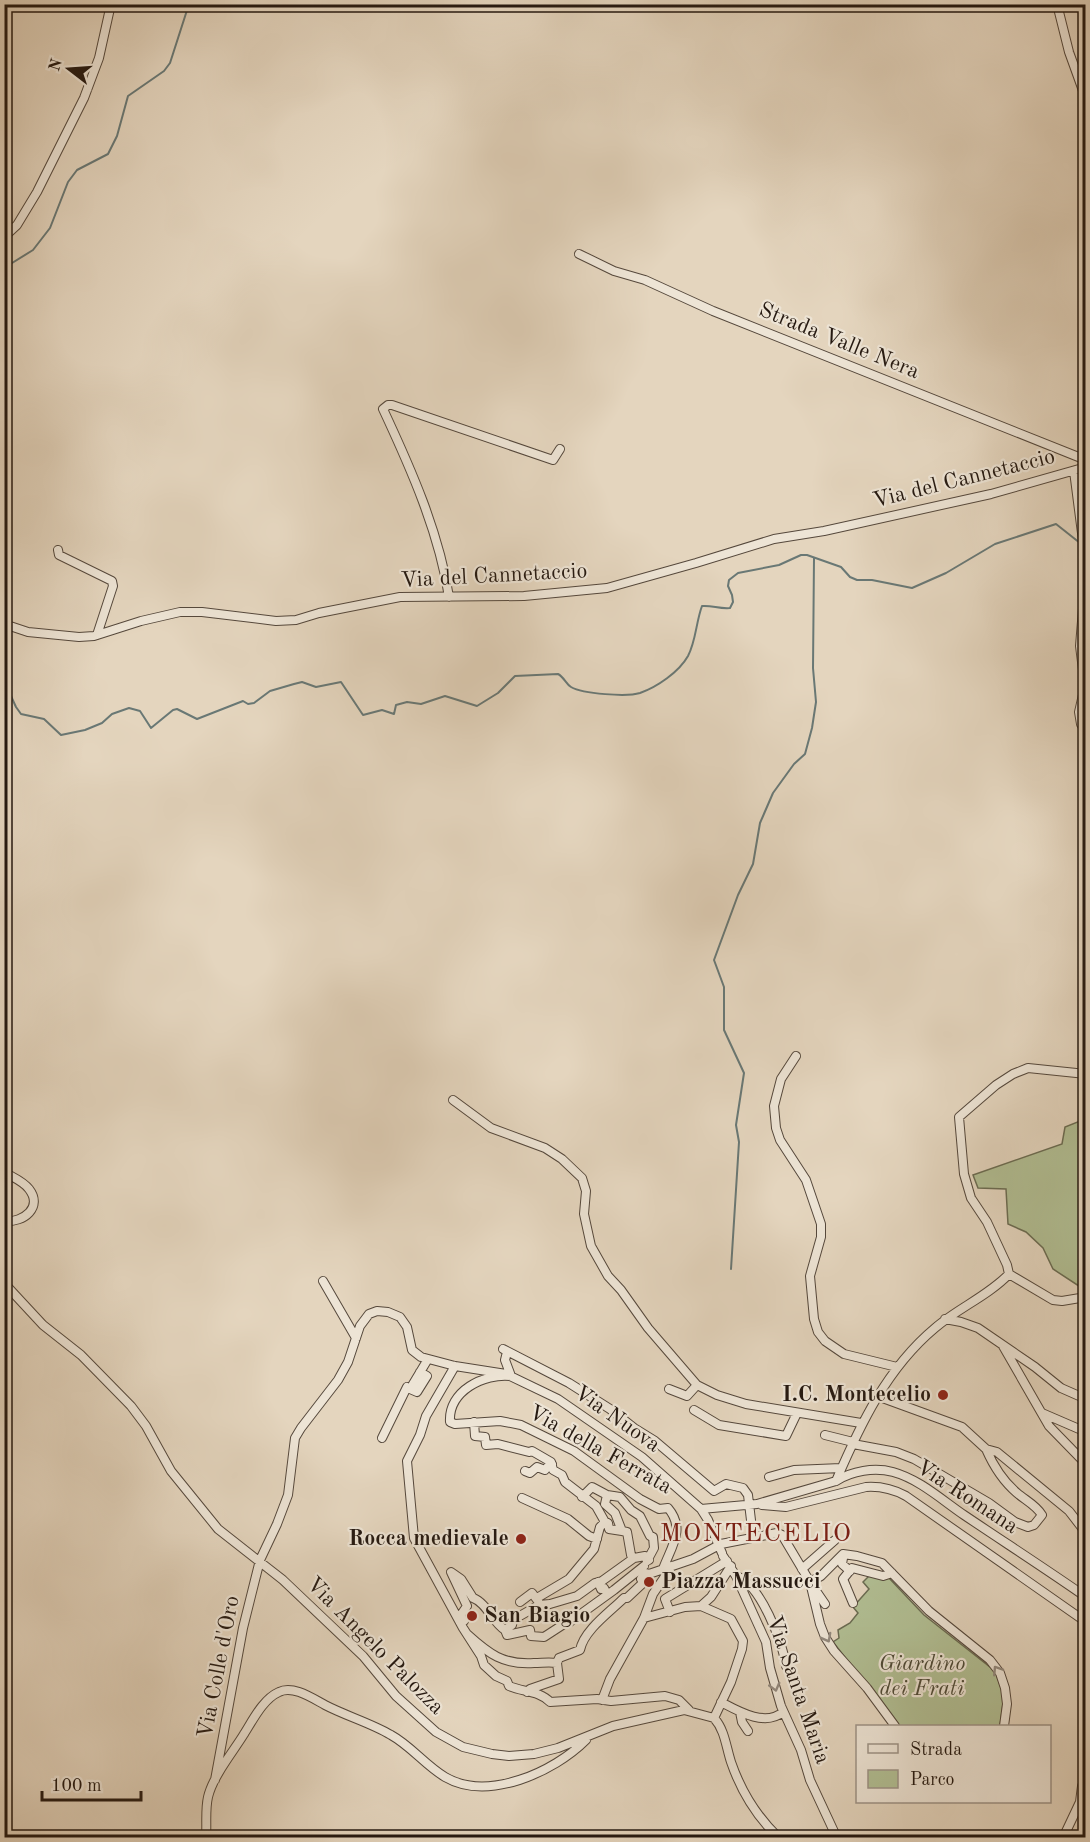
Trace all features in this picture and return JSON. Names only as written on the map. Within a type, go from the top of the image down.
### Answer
[{"type":"street","points":[[4,237],[17,225],[37,192],[84,98],[99,58],[111,4]]},
{"type":"street","points":[[1057,4],[1069,52],[1086,99]]},
{"type":"street","name":"Strada Valle Nera","points":[[579,254],[614,271],[645,280],[713,311],[1086,460]]},
{"type":"street","points":[[449,597],[445,570],[434,530],[384,409],[387,405],[553,460],[560,449]]},
{"type":"street","name":"Via del Cannetaccio","points":[[4,624],[28,632],[79,637],[97,635],[180,612],[202,612],[276,621],[296,620],[319,613],[400,597],[524,596],[607,588],[774,539],[991,494],[1086,467]]},
{"type":"street","points":[[1074,471],[1086,564]]},
{"type":"street","points":[[58,550],[59,555],[73,564],[112,581],[113,586],[97,635]]},
{"type":"street","points":[[1086,572],[1080,646],[1085,686],[1079,712],[1081,724],[1086,732]]},
{"type":"street","points":[[796,1056],[781,1078],[774,1106],[776,1128],[780,1140],[806,1180],[821,1224],[821,1237],[810,1276],[814,1319],[825,1341],[844,1354],[897,1367]]},
{"type":"street","points":[[1086,1074],[1028,1068],[996,1085],[959,1117],[964,1174],[971,1198],[987,1222],[1009,1274],[1056,1300],[1086,1298]]},
{"type":"street","points":[[453,1100],[491,1128],[545,1148],[562,1159],[582,1178],[586,1191],[584,1214],[591,1246],[608,1276],[648,1328],[697,1385],[717,1395],[746,1404],[861,1424]]},
{"type":"street","points":[[4,1172],[25,1184],[34,1196],[33,1205],[25,1218],[15,1222],[4,1221]]},
{"type":"street","points":[[836,1481],[861,1424],[897,1367],[925,1336],[945,1319],[989,1291],[1009,1274]]},
{"type":"street","points":[[323,1281],[356,1338]]},
{"type":"street","name":"Via Angelo Palozza","points":[[4,1283],[43,1325],[81,1355],[131,1406],[146,1426],[171,1471],[218,1529],[243,1550],[260,1560],[363,1656],[396,1696],[436,1732],[463,1747],[509,1756],[534,1754],[558,1748],[613,1726],[689,1710],[714,1718]]},
{"type":"street","name":"Via Colle d'Oro","points":[[215,1780],[243,1628],[260,1560],[287,1499],[296,1435],[338,1380],[348,1362],[362,1322],[368,1315],[377,1311],[398,1315],[404,1321],[412,1350],[428,1359]]},
{"type":"street","points":[[945,1319],[974,1326],[1035,1367],[1061,1388],[1086,1399]]},
{"type":"street","points":[[1002,1345],[1054,1432],[1086,1464]]},
{"type":"street","points":[[511,1376],[504,1350],[610,1408],[634,1428],[655,1441],[714,1491],[726,1484],[743,1488],[753,1504],[753,1537]]},
{"type":"street","points":[[382,1438],[407,1387],[410,1389],[428,1359]]},
{"type":"street","name":"Via Nuova","points":[[428,1359],[511,1376],[552,1395],[642,1457],[701,1509]]},
{"type":"street","points":[[455,1366],[426,1416],[420,1435],[406,1461],[407,1475],[414,1538],[487,1669],[507,1681],[509,1686],[540,1694],[550,1702],[611,1701],[668,1696],[683,1703],[689,1710]]},
{"type":"street","name":"Via della Ferrata","points":[[511,1376],[487,1378],[469,1387],[455,1403],[450,1422],[453,1424],[510,1422],[521,1425],[574,1451],[640,1499],[659,1509],[668,1509],[677,1521],[674,1545],[663,1569]]},
{"type":"street","points":[[669,1389],[687,1396],[697,1385]]},
{"type":"street","points":[[825,1435],[896,1452],[914,1459],[989,1503],[1016,1522],[1028,1527],[1034,1525],[1042,1515],[1039,1509],[1015,1492],[992,1463],[986,1449],[962,1427],[877,1396]]},
{"type":"street","points":[[694,1410],[719,1425],[786,1436],[797,1413]]},
{"type":"street","points":[[1041,1413],[1086,1432]]},
{"type":"street","points":[[474,1422],[475,1436],[485,1437],[486,1445],[498,1444],[532,1451],[552,1464],[553,1470],[562,1475],[565,1482],[596,1506],[605,1522],[608,1523],[609,1529],[627,1532],[631,1555],[634,1558]]},
{"type":"street","points":[[986,1449],[998,1452],[1041,1486],[1069,1511],[1086,1533]]},
{"type":"street","points":[[525,1471],[530,1473],[537,1467],[545,1470],[552,1464]]},
{"type":"street","points":[[769,1477],[794,1470],[841,1468]]},
{"type":"street","name":"Via Romana","points":[[753,1504],[836,1481],[852,1473],[874,1470],[891,1471],[924,1487],[1086,1598]]},
{"type":"street","points":[[527,1692],[559,1679],[557,1663],[559,1658],[580,1650],[583,1640],[591,1629],[643,1583],[641,1579],[654,1548],[653,1537],[640,1516],[631,1510],[620,1497],[607,1495],[592,1487],[582,1497]]},
{"type":"street","points":[[701,1509],[753,1504],[786,1507],[866,1487],[882,1487],[906,1496],[1086,1622]]},
{"type":"street","points":[[607,1495],[605,1504],[615,1513],[622,1531]]},
{"type":"street","points":[[522,1498],[568,1519],[589,1536],[597,1539]]},
{"type":"street","name":"Via Santa Maria","points":[[701,1509],[736,1576],[766,1642],[771,1673],[783,1712],[801,1750],[810,1780],[837,1838]]},
{"type":"street","points":[[507,1633],[516,1618],[569,1579],[594,1549],[600,1527],[605,1522]]},
{"type":"street","points":[[653,1594],[660,1601],[665,1599],[724,1554],[753,1537],[777,1533],[782,1535],[825,1604]]},
{"type":"street","points":[[802,1569],[835,1540]]},
{"type":"street","points":[[520,1602],[532,1593],[538,1602],[550,1604],[577,1596],[634,1558],[645,1556],[649,1574],[701,1555],[724,1554]]},
{"type":"street","points":[[701,1606],[711,1597],[724,1554]]},
{"type":"street","points":[[810,1583],[821,1576],[843,1554],[882,1563],[929,1611],[990,1660],[1000,1673],[1005,1688],[1004,1725]]},
{"type":"street","points":[[841,1556],[842,1564],[850,1570]]},
{"type":"street","points":[[557,1663],[504,1661],[487,1653],[465,1631],[465,1622],[460,1616],[467,1606],[452,1572],[461,1579],[473,1598],[479,1600],[495,1622],[507,1633],[530,1630],[531,1636],[544,1637],[574,1620],[646,1566]]},
{"type":"street","points":[[602,1700],[610,1679],[644,1618],[653,1594],[672,1566]]},
{"type":"street","points":[[853,1603],[843,1579],[852,1568],[883,1576],[892,1573]]},
{"type":"street","points":[[736,1576],[747,1581],[760,1602],[780,1640],[786,1666]]},
{"type":"street","points":[[598,1582],[607,1594]]},
{"type":"street","points":[[810,1583],[825,1637],[894,1725]]},
{"type":"street","points":[[665,1599],[670,1612]]},
{"type":"street","points":[[644,1618],[685,1607],[701,1606],[731,1619],[743,1641],[742,1649],[714,1718],[720,1726],[732,1764],[746,1796],[760,1817],[779,1838]]},
{"type":"street","points":[[206,1838],[207,1802],[215,1780],[262,1708],[273,1695],[285,1690],[300,1692],[339,1712],[387,1732],[444,1777],[470,1785],[500,1785],[528,1777],[571,1752],[590,1736]]},
{"type":"street","points":[[721,1702],[752,1716],[769,1718],[779,1716],[783,1712]]},
{"type":"street","points":[[740,1712],[742,1722],[748,1731]]},
{"type":"street","points":[[1063,1838],[1080,1802],[1083,1786]]},
{"type":"green space","points":[[1085,1119],[1085,1290],[1053,1269],[1043,1248],[1026,1232],[1008,1224],[1006,1189],[978,1188],[973,1175],[1062,1144],[1065,1127]]},
{"type":"green space","name":"Giardino dei Frati","points":[[869,1576],[883,1580],[888,1577],[924,1615],[995,1671],[1004,1696],[1000,1725],[898,1725],[833,1642],[839,1638],[838,1630],[850,1623],[858,1613],[853,1607],[869,1589],[863,1582]]},
{"type":"waterway","points":[[4,268],[33,250],[50,228],[68,182],[77,170],[108,154],[117,136],[128,96],[164,71],[170,63],[189,4]]},
{"type":"waterway","points":[[4,681],[21,714],[44,719],[61,735],[85,730],[102,723],[112,714],[129,708],[140,711],[151,728],[177,709],[197,719],[243,701],[248,704],[254,703],[270,691],[302,682],[316,687],[341,682],[363,715],[382,710],[394,714],[396,705],[407,702],[421,704],[445,696],[477,706],[498,693],[515,676],[558,674],[569,686],[577,689],[605,694],[634,694],[660,683],[684,662],[693,644],[702,606],[730,608],[733,602],[728,586],[729,580],[738,573],[779,565],[801,555],[807,555],[841,567],[850,577],[857,580],[872,580],[912,588],[946,573],[995,544],[1056,524],[1080,543]]},
{"type":"waterway","points":[[731,1269],[739,1142],[736,1125],[744,1073],[724,1030],[724,987],[714,960],[738,895],[753,864],[760,823],[773,793],[794,764],[805,754],[812,728],[816,702],[813,668],[814,558]]},
{"type":"place","name":"I.C. Montecelio","points":[[943,1395]]},
{"type":"place","name":"Rocca medievale","points":[[521,1539]]},
{"type":"place","name":"Piazza Massucci","points":[[649,1582]]},
{"type":"place","name":"San Biagio","points":[[472,1616]]},
{"type":"district","name":"MONTECELIO","points":[[756,1534]]}]
